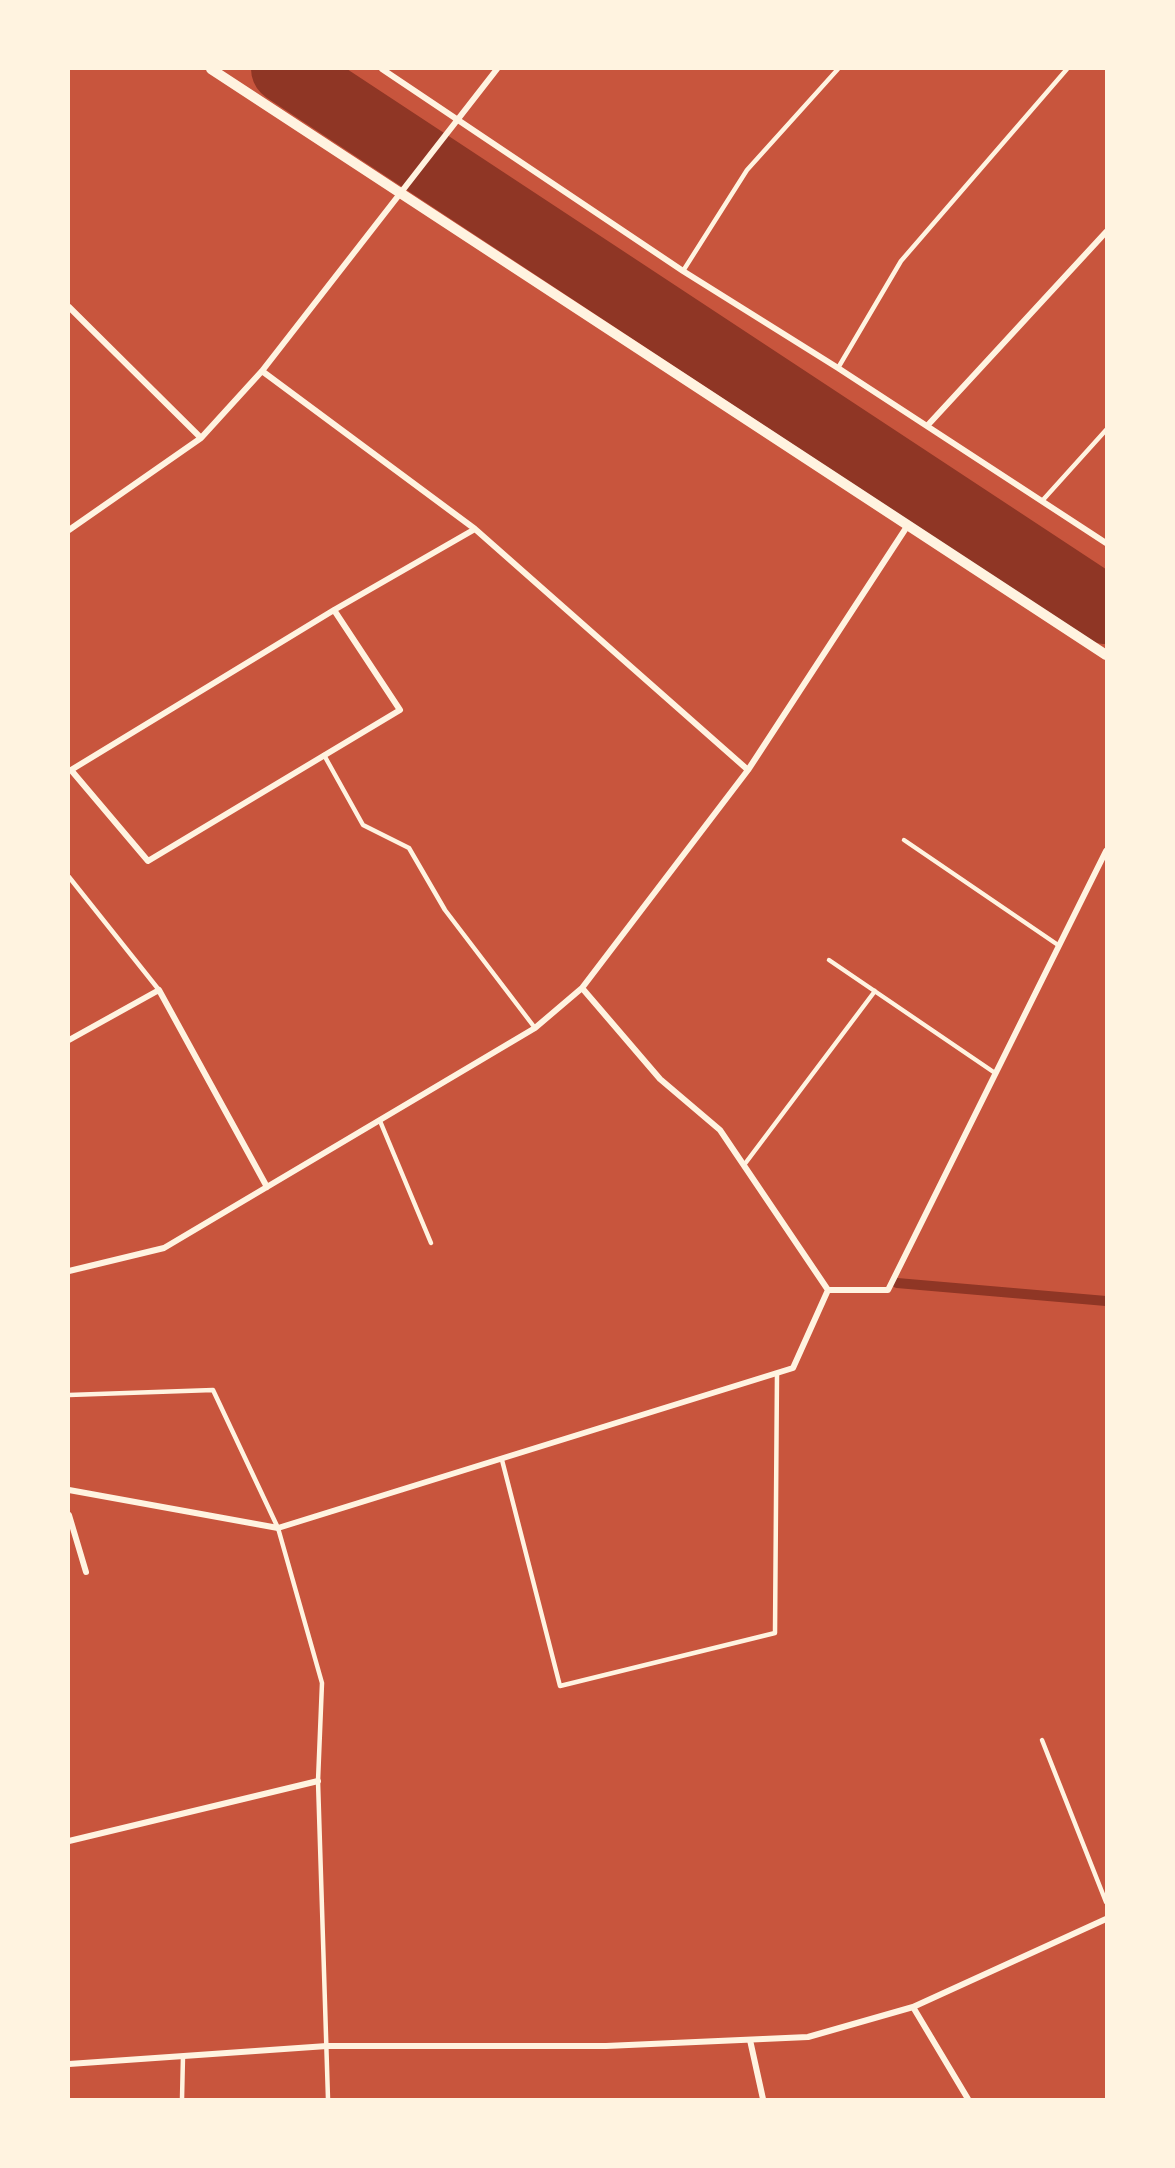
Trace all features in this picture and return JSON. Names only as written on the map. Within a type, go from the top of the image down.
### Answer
[{"type":"street","points":[[211,69],[1106,655]]},
{"type":"street","points":[[382,69],[682,271],[838,368],[1106,543]]},
{"type":"street","points":[[69,530],[201,438],[262,371],[497,69]]},
{"type":"street","points":[[927,426],[1106,232]]},
{"type":"street","points":[[69,307],[201,438]]},
{"type":"street","points":[[262,371],[475,529],[748,770]]},
{"type":"street","points":[[69,1271],[165,1248],[535,1028],[582,988],[748,770],[908,524]]},
{"type":"street","points":[[334,610],[400,710],[148,861],[71,770],[334,610],[475,529]]},
{"type":"street","points":[[828,1290],[888,1290],[1106,851]]},
{"type":"street","points":[[582,988],[660,1079],[720,1130],[828,1290]]},
{"type":"street","points":[[69,1040],[159,990],[267,1187]]},
{"type":"street","points":[[69,1490],[278,1528],[793,1368],[828,1290]]},
{"type":"street","points":[[69,1515],[86,1572]]},
{"type":"street","points":[[69,1841],[318,1781]]},
{"type":"street","points":[[69,2064],[327,2046],[606,2046],[808,2037],[913,2007],[1106,1919]]},
{"type":"street","points":[[913,2007],[968,2099]]},
{"type":"street","points":[[750,2040],[763,2099]]},
{"type":"lane","points":[[682,271],[747,170],[838,69]]},
{"type":"lane","points":[[838,368],[901,261],[1068,69]]},
{"type":"lane","points":[[1042,501],[1106,430]]},
{"type":"lane","points":[[324,755],[363,825],[409,848],[445,910],[535,1028]]},
{"type":"lane","points":[[904,840],[1058,945]]},
{"type":"lane","points":[[69,877],[159,990]]},
{"type":"lane","points":[[69,888],[75,884]]},
{"type":"lane","points":[[829,960],[995,1073]]},
{"type":"lane","points":[[744,1165],[875,991]]},
{"type":"lane","points":[[380,1120],[431,1244]]},
{"type":"lane","points":[[502,1460],[560,1686],[775,1634],[777,1373]]},
{"type":"lane","points":[[69,1395],[213,1390],[278,1528],[322,1683],[318,1781],[328,2099]]},
{"type":"lane","points":[[1042,1740],[1106,1902]]},
{"type":"lane","points":[[182,2099],[183,2056]]},
{"type":"waterway","points":[[285,69],[1106,610]]},
{"type":"waterway","points":[[897,1283],[1106,1301]]}]
